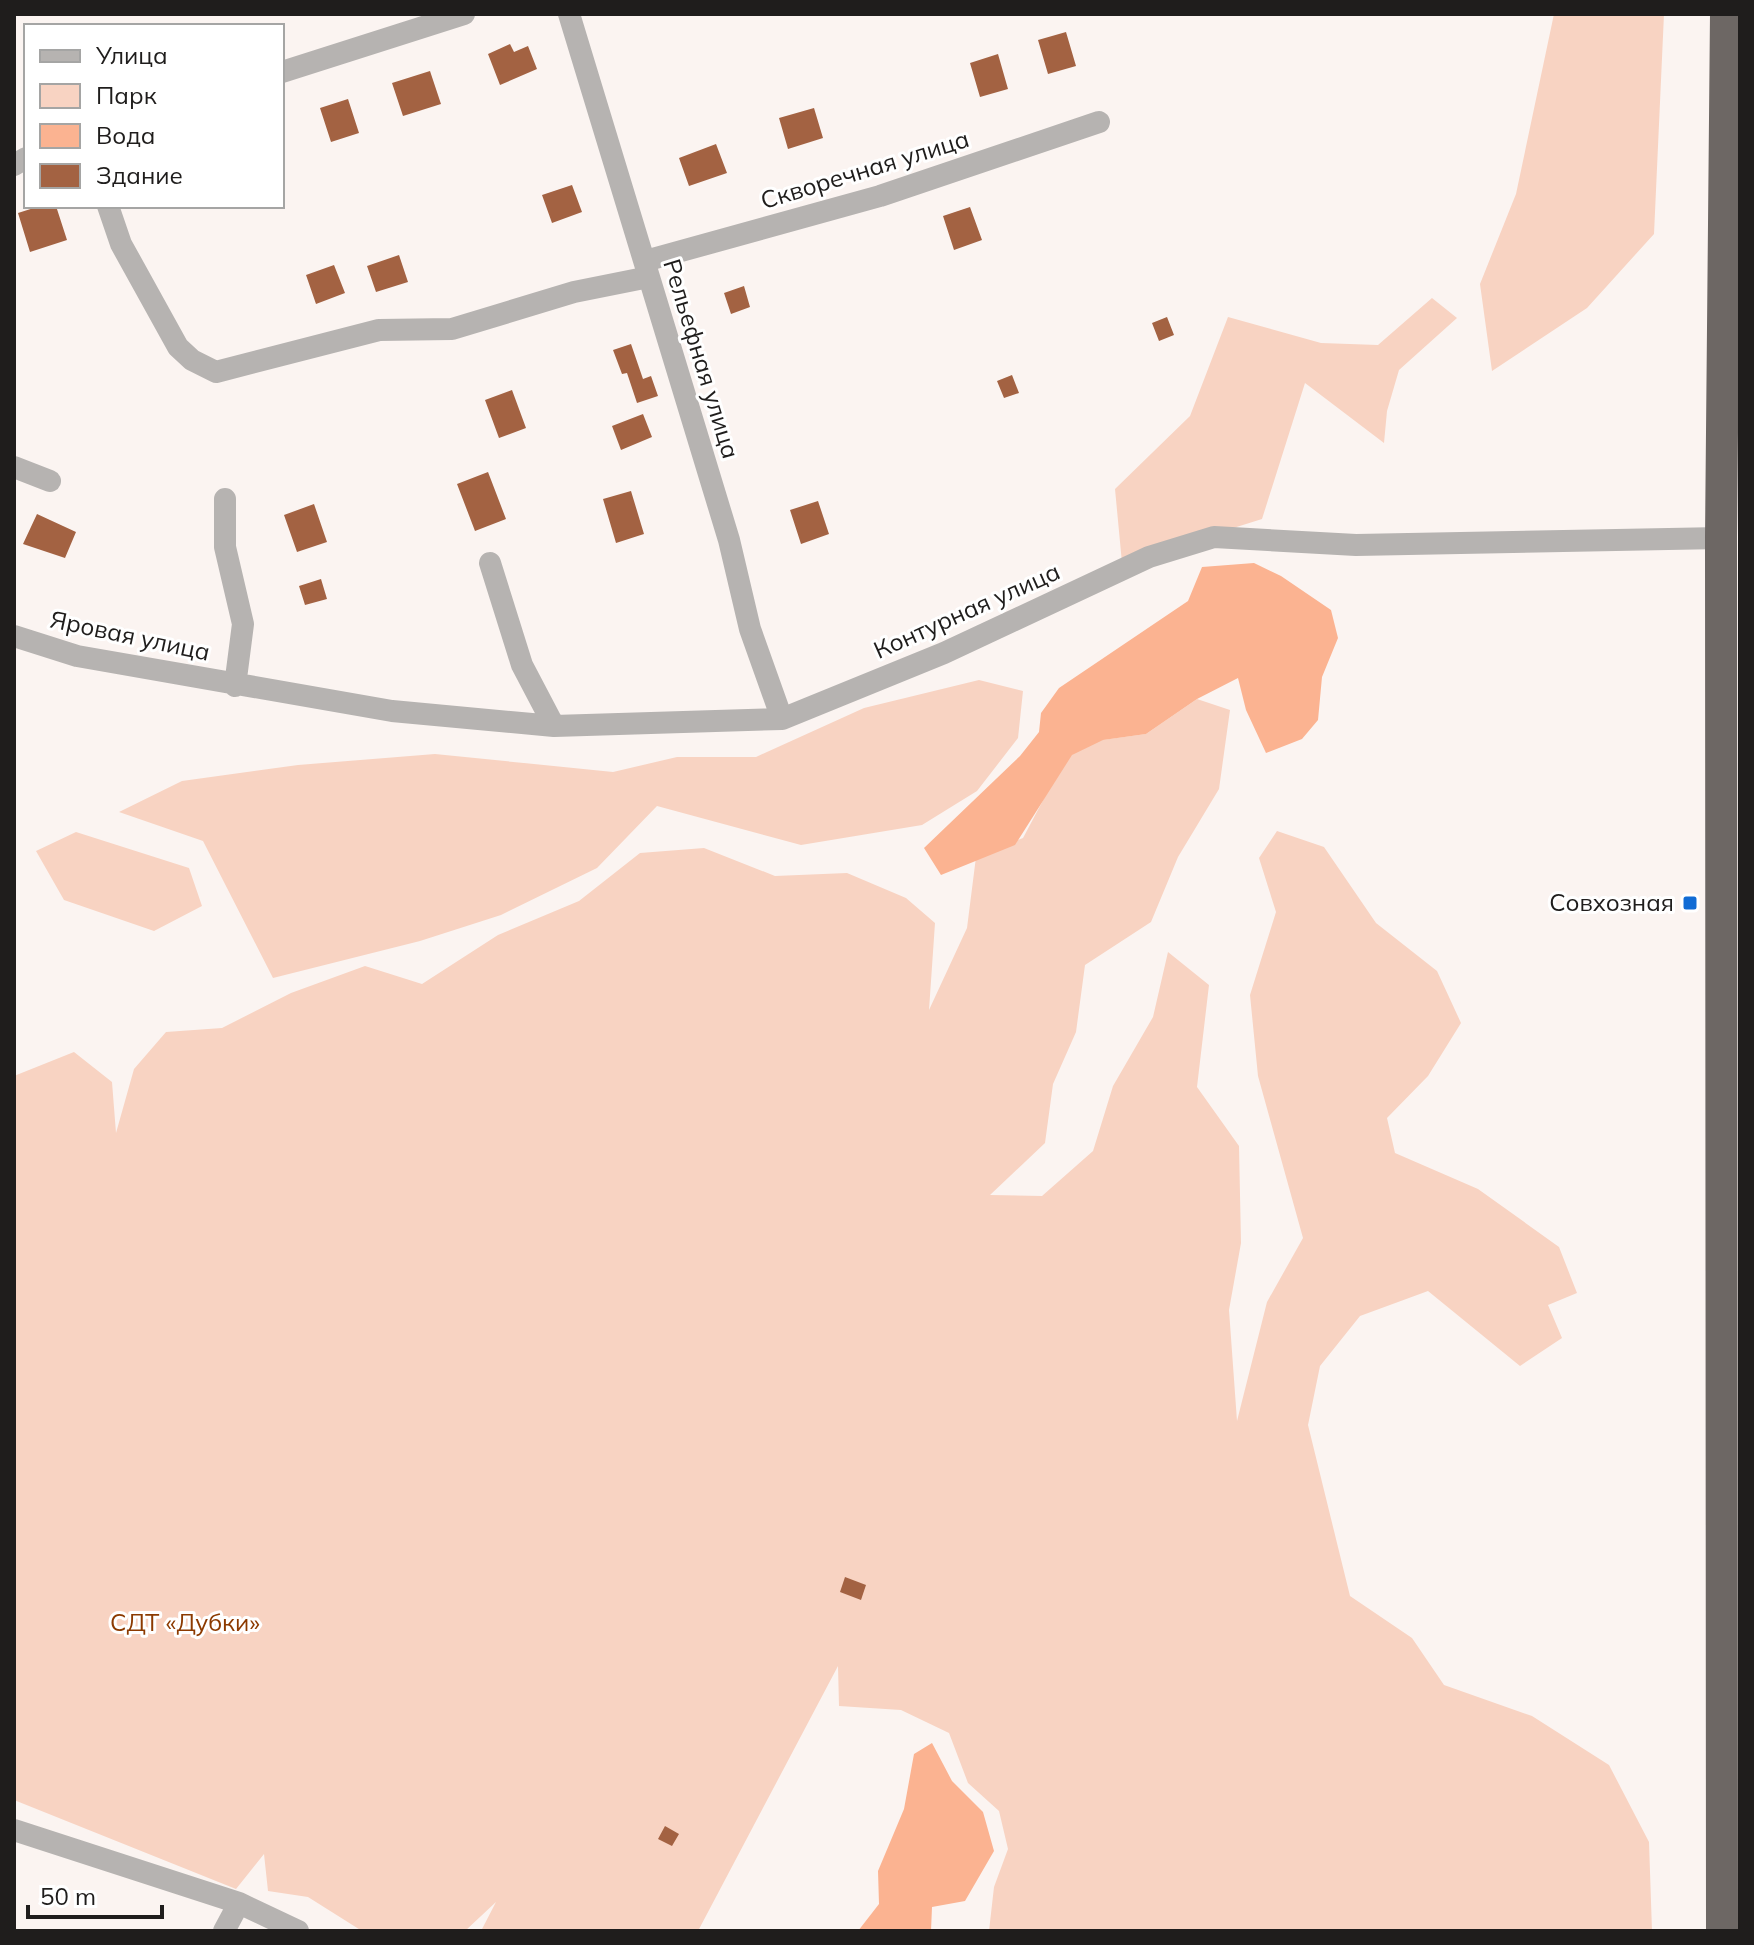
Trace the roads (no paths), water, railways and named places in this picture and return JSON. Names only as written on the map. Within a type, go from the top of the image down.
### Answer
[{"type":"highway","points":[[1722,1931],[1732,1829],[1721,538],[1726,14]]},
{"type":"street","points":[[284,71],[464,14]]},
{"type":"street","name":"Рельефная улица","points":[[569,14],[729,540],[750,629],[782,719]]},
{"type":"street","name":"Скворечная улица","points":[[109,208],[121,244],[178,347],[192,360],[216,372],[345,336],[379,330],[452,329],[880,196],[1099,122]]},
{"type":"street","points":[[14,467],[50,481]]},
{"type":"street","points":[[225,499],[225,547],[243,624],[235,686]]},
{"type":"street","name":"Контурная улица","points":[[235,686],[392,711],[554,726],[782,719],[944,653],[1149,557],[1214,537],[1356,545],[1721,538]]},
{"type":"street","points":[[490,563],[522,665],[554,726]]},
{"type":"street","name":"Яровая улица","points":[[14,636],[77,656],[235,686]]},
{"type":"street","points":[[14,1830],[239,1903],[298,1931]]},
{"type":"street","points":[[224,1931],[239,1903]]},
{"type":"water","points":[[1254,563],[1281,576],[1331,610],[1338,638],[1322,677],[1318,720],[1302,739],[1266,753],[1246,710],[1238,678],[1197,699],[1146,734],[1103,740],[1072,755],[1015,845],[941,875],[924,848],[1020,756],[1039,732],[1041,713],[1059,688],[1188,601],[1202,567]]},
{"type":"water","points":[[932,1743],[952,1781],[983,1812],[994,1851],[965,1901],[932,1907],[931,1931],[858,1931],[879,1904],[878,1871],[904,1809],[914,1754]]},
{"type":"place","name":"Совхозная","points":[[1690,903]]},
{"type":"park label","name":"СДТ «Дубки»","points":[[185,1623]]}]
